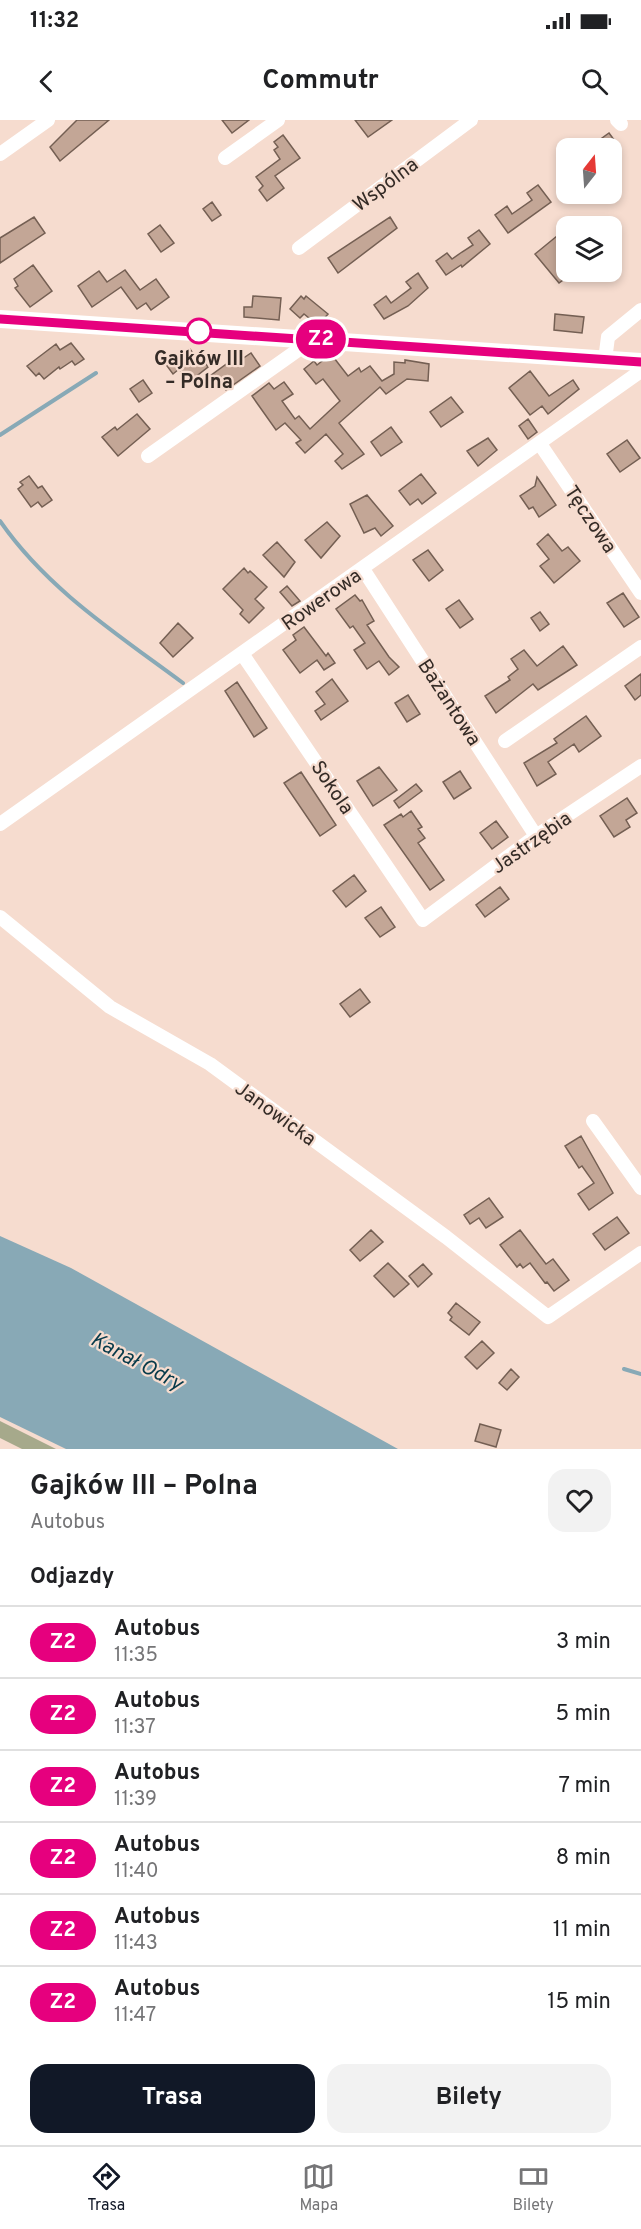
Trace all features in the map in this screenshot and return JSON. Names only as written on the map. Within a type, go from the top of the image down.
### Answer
[{"type":"street","points":[[0,154],[48,120]]},
{"type":"street","points":[[225,158],[278,120]]},
{"type":"street","name":"Wspólna","points":[[299,248],[471,120]]},
{"type":"street","points":[[605,360],[608,337],[641,310]]},
{"type":"street","points":[[0,319],[641,362]]},
{"type":"street","points":[[148,456],[305,345],[307,338]]},
{"type":"street","name":"Rowerowa","points":[[0,824],[243,655],[641,371]]},
{"type":"street","name":"Tęczowa","points":[[540,444],[641,593]]},
{"type":"street","name":"Bażantowa","points":[[363,568],[536,836]]},
{"type":"street","points":[[505,741],[641,647]]},
{"type":"street","name":"Sokola","points":[[243,655],[423,920]]},
{"type":"street","name":"Jastrzębia","points":[[423,920],[536,836],[641,766]]},
{"type":"street","name":"Janowicka","points":[[0,917],[110,1007],[210,1064],[446,1237],[548,1317],[641,1253]]},
{"type":"street","points":[[593,1121],[641,1188]]},
{"type":"green space","points":[[0,1421],[56,1449],[22,1449],[0,1438]]},
{"type":"water","name":"Kanał Odry","points":[[0,1236],[71,1268],[398,1449],[66,1449],[0,1417]]},
{"type":"building","points":[[77,120],[109,120],[60,161],[50,147]]},
{"type":"building","points":[[222,120],[249,120],[232,133]]},
{"type":"building","points":[[355,120],[392,120],[368,137]]},
{"type":"building","points":[[609,133],[613,138],[602,138]]},
{"type":"building","points":[[283,135],[300,158],[275,176],[284,188],[267,201],[259,190],[263,186],[256,177],[280,159],[274,150],[278,147],[274,142]]},
{"type":"building","points":[[538,185],[551,202],[508,233],[495,215],[507,206],[512,214],[532,200],[527,193]]},
{"type":"building","points":[[212,202],[221,215],[212,221],[203,209]]},
{"type":"building","points":[[34,217],[45,233],[0,263],[0,238]]},
{"type":"building","points":[[390,217],[397,228],[338,273],[328,258]]},
{"type":"building","points":[[160,225],[174,243],[161,252],[148,234]]},
{"type":"building","points":[[479,230],[490,244],[462,267],[461,265],[446,275],[436,261],[447,253],[452,259],[473,245],[468,238]]},
{"type":"building","points":[[556,237],[556,279],[535,254]]},
{"type":"building","points":[[33,265],[52,291],[30,307],[15,288],[18,286],[14,279]]},
{"type":"building","points":[[125,270],[140,290],[156,279],[169,297],[151,310],[146,303],[137,309],[121,287],[92,307],[78,286],[99,271],[107,282]]},
{"type":"building","points":[[418,273],[428,288],[408,306],[384,319],[374,305],[386,296],[391,303],[411,288],[406,282]]},
{"type":"building","points":[[253,296],[281,298],[279,320],[244,317],[244,307],[252,307]]},
{"type":"building","points":[[301,296],[304,299],[306,296],[328,314],[321,322],[317,319],[314,322],[304,314],[300,318],[290,309]]},
{"type":"building","points":[[555,314],[584,317],[582,333],[554,330]]},
{"type":"building","points":[[71,343],[84,359],[75,365],[72,361],[60,369],[59,367],[44,379],[39,373],[36,376],[27,366],[56,344],[60,350]]},
{"type":"building","points":[[190,349],[198,361],[202,358],[208,367],[189,382],[179,369],[173,374],[167,366]]},
{"type":"building","points":[[251,353],[260,366],[226,390],[222,385],[218,387],[210,376],[236,357],[239,361]]},
{"type":"building","points":[[331,354],[348,376],[359,368],[361,372],[370,366],[382,381],[394,374],[394,362],[405,363],[405,360],[429,364],[428,381],[407,379],[386,394],[380,387],[339,423],[364,454],[342,469],[335,461],[343,454],[326,434],[305,453],[296,443],[301,440],[285,423],[276,430],[252,396],[269,383],[274,389],[284,382],[293,394],[282,401],[295,419],[299,416],[310,429],[340,401],[323,379],[316,384],[304,369],[314,361],[317,365]]},
{"type":"building","points":[[530,371],[549,396],[573,380],[579,389],[548,414],[542,406],[530,415],[509,388]]},
{"type":"building","points":[[143,380],[152,393],[139,402],[130,389]]},
{"type":"building","points":[[451,397],[463,412],[441,427],[430,412]]},
{"type":"building","points":[[137,414],[150,429],[118,456],[102,437],[115,427],[117,430]]},
{"type":"building","points":[[528,419],[537,432],[528,439],[519,426]]},
{"type":"building","points":[[391,427],[402,442],[381,456],[371,442]]},
{"type":"building","points":[[488,438],[497,450],[478,466],[467,451]]},
{"type":"building","points":[[627,440],[640,458],[620,472],[607,454]]},
{"type":"building","points":[[421,474],[436,493],[422,504],[418,499],[410,505],[399,491]]},
{"type":"building","points":[[29,476],[38,488],[42,486],[52,500],[42,507],[38,502],[31,507],[18,489],[23,485],[20,482]]},
{"type":"building","points":[[537,477],[556,505],[539,517],[533,507],[529,509],[520,496],[535,486]]},
{"type":"building","points":[[367,495],[393,526],[381,536],[375,528],[364,533],[350,504]]},
{"type":"building","points":[[327,522],[340,536],[321,558],[305,540]]},
{"type":"building","points":[[548,534],[562,551],[568,547],[580,561],[554,583],[540,566],[549,559],[537,544]]},
{"type":"building","points":[[277,542],[295,562],[284,577],[263,555]]},
{"type":"building","points":[[428,550],[443,570],[429,581],[413,560]]},
{"type":"building","points":[[244,568],[267,587],[255,599],[264,608],[249,623],[240,614],[243,610],[223,589]]},
{"type":"building","points":[[287,586],[300,601],[292,606],[280,592]]},
{"type":"building","points":[[623,593],[639,617],[624,627],[607,603]]},
{"type":"building","points":[[355,595],[360,601],[362,600],[374,621],[367,625],[389,657],[399,667],[389,675],[379,661],[367,669],[354,650],[365,643],[353,626],[350,628],[336,609]]},
{"type":"building","points":[[459,600],[473,619],[460,628],[446,609]]},
{"type":"building","points":[[540,612],[549,624],[540,631],[531,618]]},
{"type":"building","points":[[178,623],[193,638],[173,657],[160,643]]},
{"type":"building","points":[[304,627],[326,656],[328,653],[335,663],[324,670],[317,660],[300,673],[283,650],[296,640],[293,635]]},
{"type":"building","points":[[563,646],[577,665],[538,690],[533,684],[496,713],[485,696],[510,680],[508,677],[518,669],[511,659],[524,650],[537,666]]},
{"type":"building","points":[[641,674],[641,695],[635,700],[625,686]]},
{"type":"building","points":[[332,679],[348,701],[321,720],[315,711],[325,704],[316,692]]},
{"type":"building","points":[[237,682],[267,728],[254,737],[225,691]]},
{"type":"building","points":[[408,695],[420,714],[407,722],[395,703]]},
{"type":"building","points":[[586,716],[601,736],[579,752],[574,744],[548,762],[556,774],[537,786],[524,763],[557,743],[554,739]]},
{"type":"building","points":[[379,767],[397,790],[373,806],[357,781]]},
{"type":"building","points":[[460,771],[471,788],[454,799],[443,782]]},
{"type":"building","points":[[301,772],[336,825],[320,836],[284,783]]},
{"type":"building","points":[[416,784],[422,791],[399,808],[394,801]]},
{"type":"building","points":[[627,798],[637,813],[626,820],[630,827],[614,837],[600,816]]},
{"type":"building","points":[[411,811],[422,827],[418,829],[425,838],[418,843],[444,880],[430,890],[384,825],[401,814],[403,817]]},
{"type":"building","points":[[496,821],[508,837],[492,849],[480,833]]},
{"type":"building","points":[[354,875],[366,891],[346,907],[333,891]]},
{"type":"building","points":[[500,887],[509,899],[485,917],[476,905]]},
{"type":"building","points":[[381,907],[395,927],[380,937],[365,918]]},
{"type":"building","points":[[360,989],[370,1002],[350,1017],[340,1004]]},
{"type":"building","points":[[581,1136],[613,1193],[589,1210],[578,1194],[594,1183],[582,1166],[579,1168],[565,1146]]},
{"type":"building","points":[[489,1198],[503,1217],[486,1228],[479,1218],[470,1224],[464,1215]]},
{"type":"building","points":[[617,1217],[629,1233],[605,1250],[593,1234]]},
{"type":"building","points":[[371,1230],[383,1242],[360,1261],[350,1250]]},
{"type":"building","points":[[520,1230],[546,1264],[553,1259],[569,1280],[554,1291],[530,1263],[523,1268],[520,1264],[517,1267],[500,1245]]},
{"type":"building","points":[[388,1263],[409,1284],[394,1297],[374,1276]]},
{"type":"building","points":[[423,1264],[432,1274],[418,1287],[409,1276]]},
{"type":"building","points":[[456,1303],[480,1322],[469,1335],[450,1320],[452,1317],[448,1313]]},
{"type":"building","points":[[482,1341],[494,1353],[477,1369],[465,1357]]},
{"type":"building","points":[[511,1369],[519,1377],[507,1390],[499,1383]]},
{"type":"building","points":[[480,1424],[501,1430],[496,1447],[475,1441]]},
{"type":"waterway","points":[[0,435],[96,373]]},
{"type":"waterway","points":[[0,521],[39,568],[61,589],[108,628],[183,683]]},
{"type":"waterway","points":[[624,1369],[641,1374]]},
{"type":"bus line","name":"Z2","points":[[0,319],[341,340],[641,362]]},
{"type":"place","name":"Gajków III – Polna","points":[[199,331]]}]
